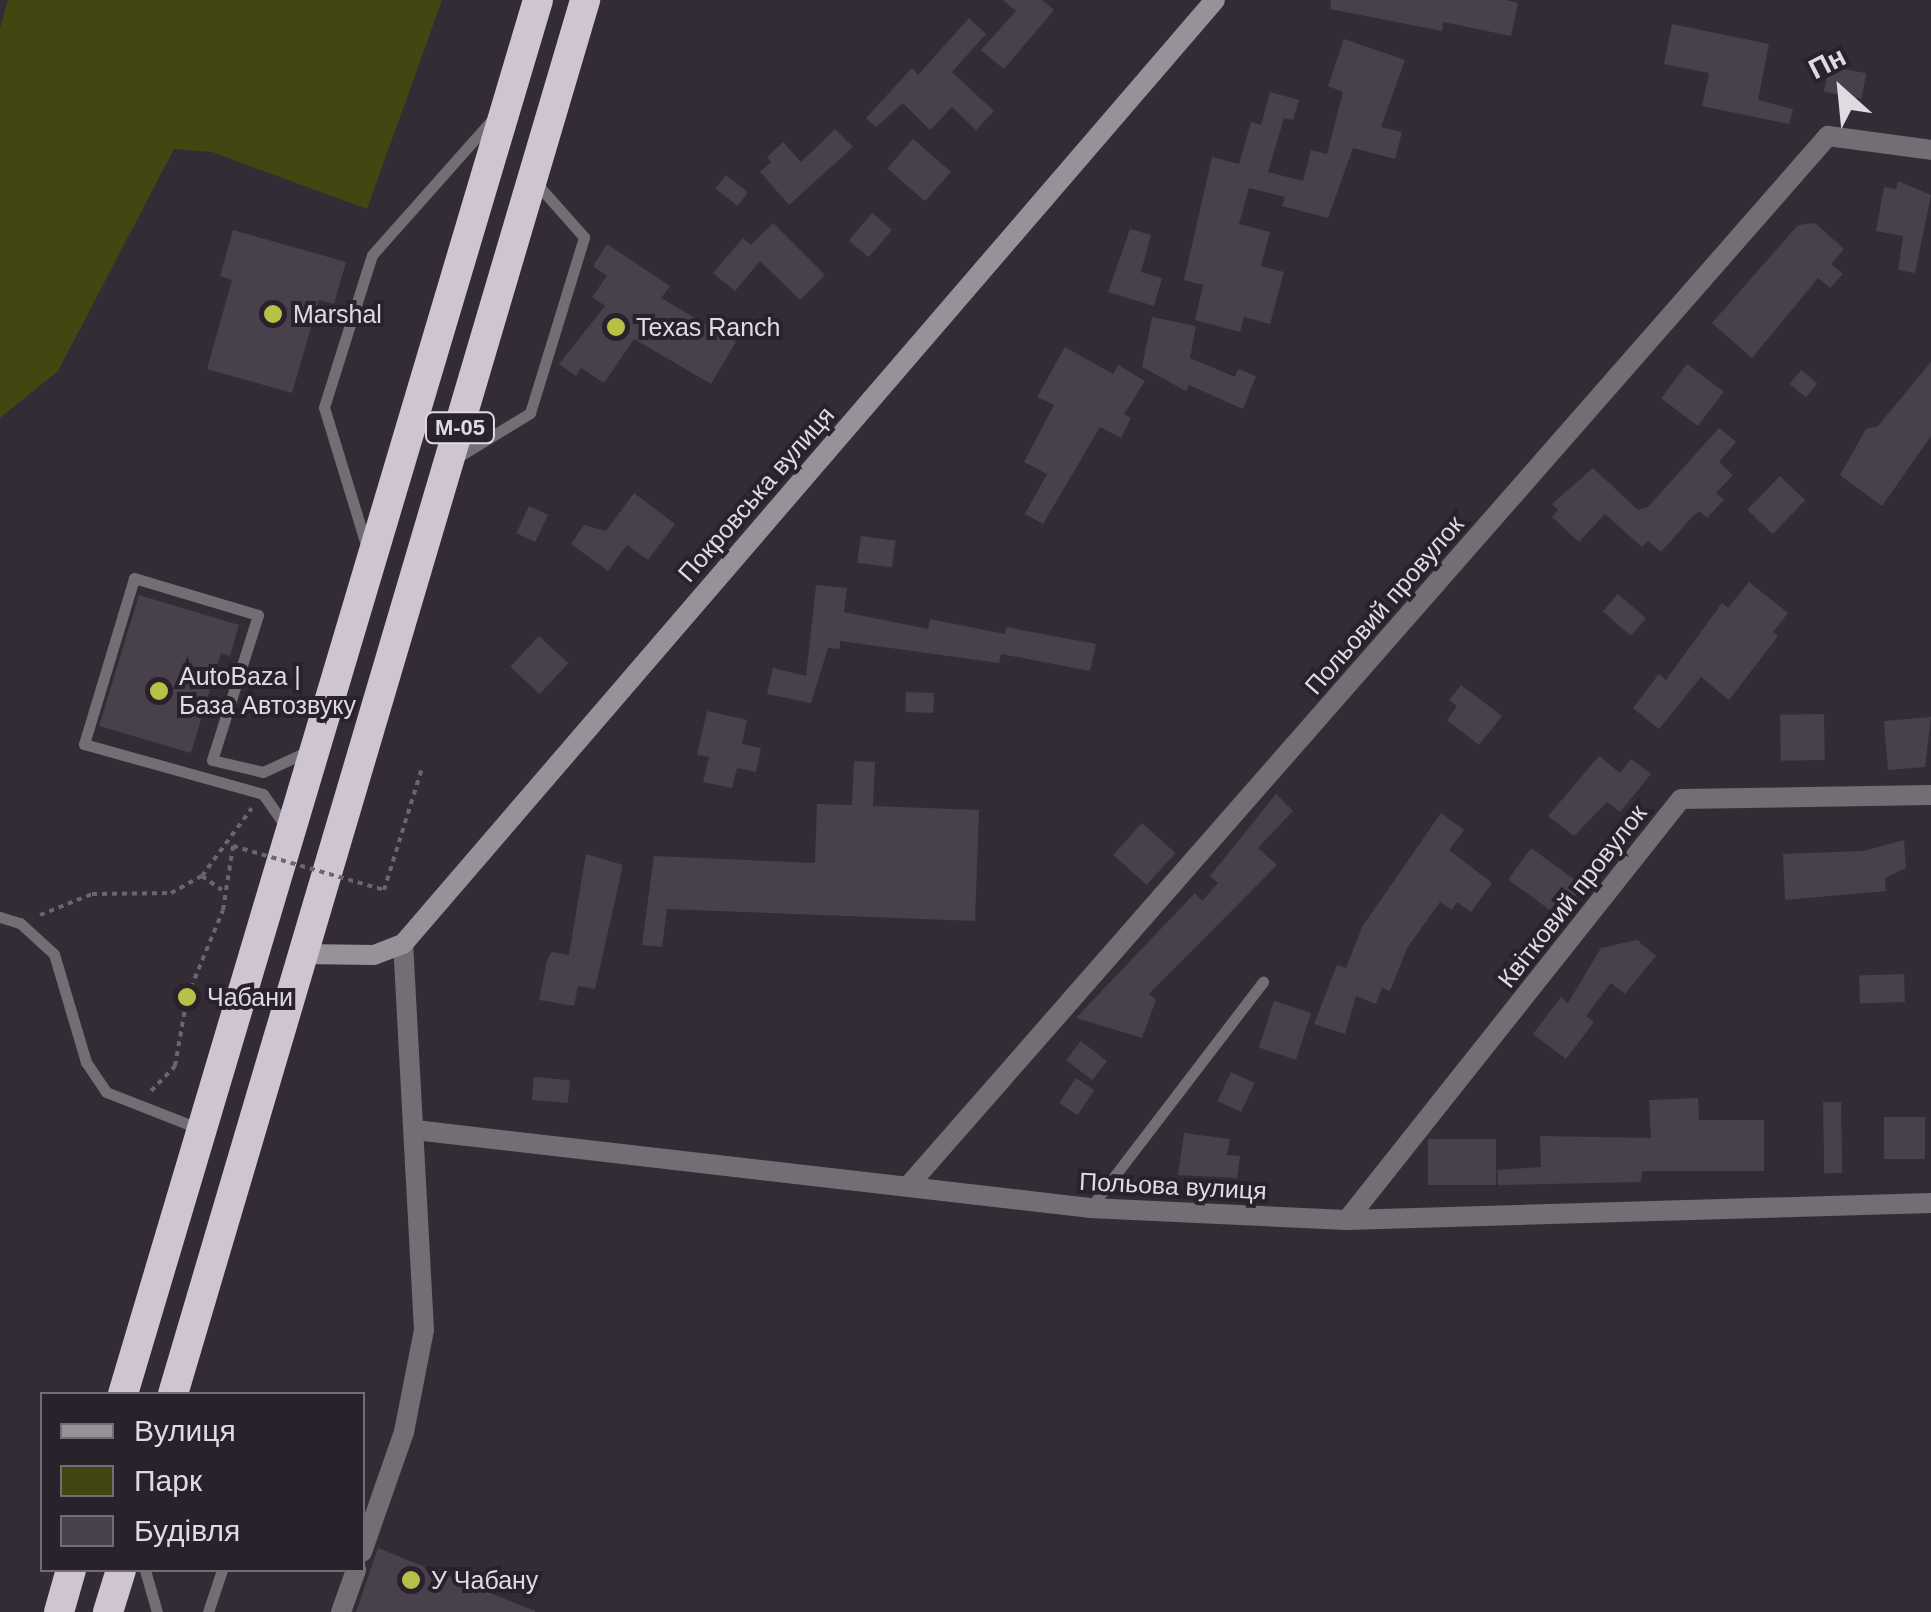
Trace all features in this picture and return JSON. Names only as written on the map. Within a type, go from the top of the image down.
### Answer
[{"type":"highway","name":"М-05","points":[[124,1392],[538,0]]},
{"type":"highway","name":"М-05","points":[[173,1392],[586,0]]},
{"type":"highway","points":[[59,1608],[71,1572]]},
{"type":"highway","points":[[108,1612],[120,1572]]},
{"type":"street","name":"Покровська вулиця","points":[[403,944],[1214,0]]},
{"type":"street","name":"Польовий провулок","points":[[909,1185],[1828,136],[1931,150]]},
{"type":"street","name":"Квітковий провулок","points":[[1348,1220],[1681,799],[1931,795]]},
{"type":"street","points":[[303,954],[374,955],[403,944],[424,1330],[420,1374],[365,1540]]},
{"type":"street","name":"Польова вулиця","points":[[415,1130],[1090,1208],[1348,1220],[1931,1203]]},
{"type":"street","points":[[342,1612],[355,1572]]},
{"type":"lane","points":[[370,557],[324,407],[372,255],[508,104]]},
{"type":"lane","points":[[450,462],[530,413],[584,237],[532,178]]},
{"type":"lane","points":[[288,834],[262,794],[84,744],[134,578],[258,614],[212,760],[264,772],[313,746]]},
{"type":"lane","points":[[0,918],[20,923],[60,966],[86,1062],[106,1092],[201,1129]]},
{"type":"lane","points":[[1090,1208],[1263,982]]},
{"type":"lane","points":[[146,1572],[157,1612]]},
{"type":"lane","points":[[208,1612],[221,1572]]},
{"type":"path","points":[[106,1092],[155,1090],[168,1078],[187,997],[223,910],[222,890],[234,846],[384,890],[422,768]]},
{"type":"path","points":[[20,923],[92,894],[171,893],[202,876],[262,794]]},
{"type":"path","points":[[202,876],[222,890]]},
{"type":"green space","points":[[8,0],[442,0],[367,209],[212,152],[174,149],[58,371],[0,418],[0,28]]},
{"type":"building","points":[[1003,0],[1042,0],[1054,10],[1004,69],[981,50],[1016,11]]},
{"type":"building","points":[[1331,0],[1518,3],[1511,36],[1443,22],[1442,31],[1330,9]]},
{"type":"building","points":[[969,18],[986,34],[952,72],[994,111],[976,130],[952,107],[930,130],[903,103],[876,127],[866,118],[912,68],[918,75]]},
{"type":"building","points":[[1672,24],[1769,44],[1758,100],[1793,109],[1789,124],[1702,106],[1709,73],[1664,64]]},
{"type":"building","points":[[1344,39],[1405,60],[1381,127],[1402,132],[1395,159],[1353,148],[1328,218],[1282,206],[1285,197],[1249,188],[1239,224],[1270,232],[1261,266],[1284,272],[1270,324],[1244,317],[1240,332],[1195,320],[1203,285],[1184,280],[1212,157],[1239,164],[1251,122],[1261,125],[1270,92],[1299,100],[1293,120],[1284,118],[1268,172],[1303,181],[1311,150],[1327,154],[1343,92],[1328,86]]},
{"type":"building","points":[[1829,66],[1866,73],[1861,99],[1824,92]]},
{"type":"building","points":[[835,129],[853,147],[789,205],[760,172],[771,162],[767,157],[783,142],[801,162]]},
{"type":"building","points":[[913,139],[951,172],[925,201],[887,168]]},
{"type":"building","points":[[726,175],[748,192],[738,206],[716,188]]},
{"type":"building","points":[[1898,181],[1931,195],[1915,273],[1898,270],[1903,236],[1876,231],[1884,187],[1896,189]]},
{"type":"building","points":[[872,213],[892,230],[869,257],[849,241]]},
{"type":"building","points":[[773,223],[825,275],[800,300],[760,261],[735,291],[713,273],[743,238],[751,245]]},
{"type":"building","points":[[1815,223],[1844,249],[1831,264],[1843,274],[1830,288],[1818,278],[1752,358],[1712,323],[1798,225]]},
{"type":"building","points":[[1130,229],[1151,235],[1141,272],[1162,278],[1154,306],[1108,292]]},
{"type":"building","name":"Marshal","points":[[233,230],[346,262],[334,304],[319,300],[292,393],[207,369],[232,280],[220,276]]},
{"type":"building","name":"Texas Ranch","points":[[607,244],[670,286],[661,298],[736,342],[711,384],[634,339],[604,383],[581,368],[576,376],[559,364],[605,306],[592,297],[607,276],[593,266]]},
{"type":"building","points":[[1152,317],[1196,326],[1190,358],[1235,377],[1238,369],[1256,376],[1243,409],[1189,385],[1186,391],[1142,367]]},
{"type":"building","points":[[1065,347],[1113,374],[1118,365],[1145,381],[1124,414],[1131,418],[1121,438],[1100,427],[1043,524],[1025,514],[1047,474],[1024,462],[1054,405],[1037,397]]},
{"type":"building","points":[[1931,362],[1931,436],[1882,506],[1840,475],[1866,429],[1878,426]]},
{"type":"building","points":[[1687,364],[1724,392],[1698,426],[1661,398]]},
{"type":"building","points":[[1801,370],[1817,383],[1806,397],[1790,384]]},
{"type":"building","points":[[1719,428],[1736,442],[1719,462],[1733,475],[1716,493],[1724,500],[1707,518],[1700,511],[1692,517],[1661,552],[1648,541],[1642,547],[1605,514],[1579,542],[1552,517],[1558,510],[1552,504],[1593,468],[1638,510],[1648,507]]},
{"type":"building","points":[[1780,476],[1805,500],[1773,534],[1747,510]]},
{"type":"building","points":[[634,493],[675,524],[648,560],[627,545],[608,571],[571,544],[584,525],[606,531]]},
{"type":"building","points":[[529,506],[548,515],[535,542],[516,533]]},
{"type":"building","points":[[861,536],[896,541],[892,568],[857,563]]},
{"type":"building","points":[[1749,582],[1788,613],[1773,632],[1778,636],[1729,700],[1701,677],[1659,729],[1633,708],[1659,674],[1666,680],[1722,603],[1728,608]]},
{"type":"building","points":[[816,585],[847,588],[844,612],[928,629],[930,619],[1005,634],[1006,627],[1096,644],[1090,671],[1001,654],[999,663],[840,641],[840,649],[828,648],[811,703],[767,694],[773,668],[806,676]]},
{"type":"building","points":[[1618,594],[1646,618],[1631,636],[1603,611]]},
{"type":"building","name":"AutoBaza | База Автозвуку","points":[[139,595],[239,625],[230,656],[221,653],[191,753],[99,726]]},
{"type":"building","points":[[539,636],[568,663],[540,694],[510,667]]},
{"type":"building","points":[[1461,685],[1502,716],[1479,745],[1447,720],[1457,706],[1449,700]]},
{"type":"building","points":[[906,692],[934,693],[933,713],[905,712]]},
{"type":"building","points":[[707,711],[747,720],[742,744],[761,748],[756,772],[737,768],[732,788],[703,782],[709,757],[697,755]]},
{"type":"building","points":[[1824,714],[1825,760],[1781,761],[1780,715]]},
{"type":"building","points":[[1931,717],[1925,767],[1888,770],[1884,721]]},
{"type":"building","points":[[1599,756],[1620,773],[1631,759],[1651,774],[1620,812],[1607,802],[1574,836],[1548,816]]},
{"type":"building","points":[[854,761],[875,762],[873,806],[979,810],[975,921],[667,909],[662,947],[642,945],[654,856],[815,863],[817,804],[852,805]]},
{"type":"building","points":[[1276,794],[1293,811],[1258,848],[1277,865],[1149,994],[1156,1000],[1142,1038],[1076,1018],[1195,893],[1202,901],[1218,883],[1210,876]]},
{"type":"building","points":[[1441,813],[1464,830],[1449,850],[1492,883],[1471,912],[1457,902],[1452,910],[1440,902],[1407,948],[1390,991],[1382,988],[1376,1004],[1356,996],[1345,1034],[1314,1024],[1337,965],[1346,968],[1362,927]]},
{"type":"building","points":[[1142,823],[1175,853],[1147,885],[1113,855]]},
{"type":"building","points":[[1904,840],[1906,868],[1885,878],[1886,891],[1785,900],[1783,854],[1863,851]]},
{"type":"building","points":[[1531,848],[1583,886],[1560,917],[1508,880]]},
{"type":"building","points":[[586,854],[623,865],[595,989],[578,986],[574,1006],[539,1000],[552,952],[569,955]]},
{"type":"building","points":[[1637,940],[1656,956],[1625,994],[1611,983],[1586,1016],[1594,1022],[1566,1059],[1533,1034],[1561,997],[1568,1003],[1601,948]]},
{"type":"building","points":[[1904,974],[1905,1002],[1860,1004],[1859,976]]},
{"type":"building","points":[[1274,1001],[1311,1013],[1296,1060],[1259,1048]]},
{"type":"building","points":[[1081,1041],[1107,1061],[1092,1080],[1066,1060]]},
{"type":"building","points":[[1231,1072],[1255,1083],[1241,1112],[1217,1101]]},
{"type":"building","points":[[534,1077],[570,1080],[568,1103],[532,1100]]},
{"type":"building","points":[[1076,1078],[1094,1090],[1077,1115],[1059,1103]]},
{"type":"building","points":[[1698,1098],[1699,1120],[1764,1120],[1764,1171],[1642,1171],[1641,1182],[1498,1185],[1497,1170],[1541,1167],[1540,1136],[1651,1138],[1649,1100]]},
{"type":"building","points":[[1823,1102],[1841,1102],[1842,1173],[1824,1173]]},
{"type":"building","points":[[1884,1117],[1925,1117],[1925,1159],[1884,1159]]},
{"type":"building","points":[[1184,1133],[1230,1139],[1227,1155],[1240,1156],[1237,1178],[1178,1175]]},
{"type":"building","points":[[1428,1139],[1496,1139],[1496,1185],[1428,1185]]},
{"type":"building","name":"У Чабану","points":[[378,1548],[535,1611],[535,1612],[356,1612]]},
{"type":"place","name":"Marshal","points":[[273,314]]},
{"type":"place","name":"Texas Ranch","points":[[616,327]]},
{"type":"place","name":"AutoBaza | База Автозвуку","points":[[159,691]]},
{"type":"place","name":"Чабани","points":[[187,997]]},
{"type":"place","name":"У Чабану","points":[[411,1580]]}]
